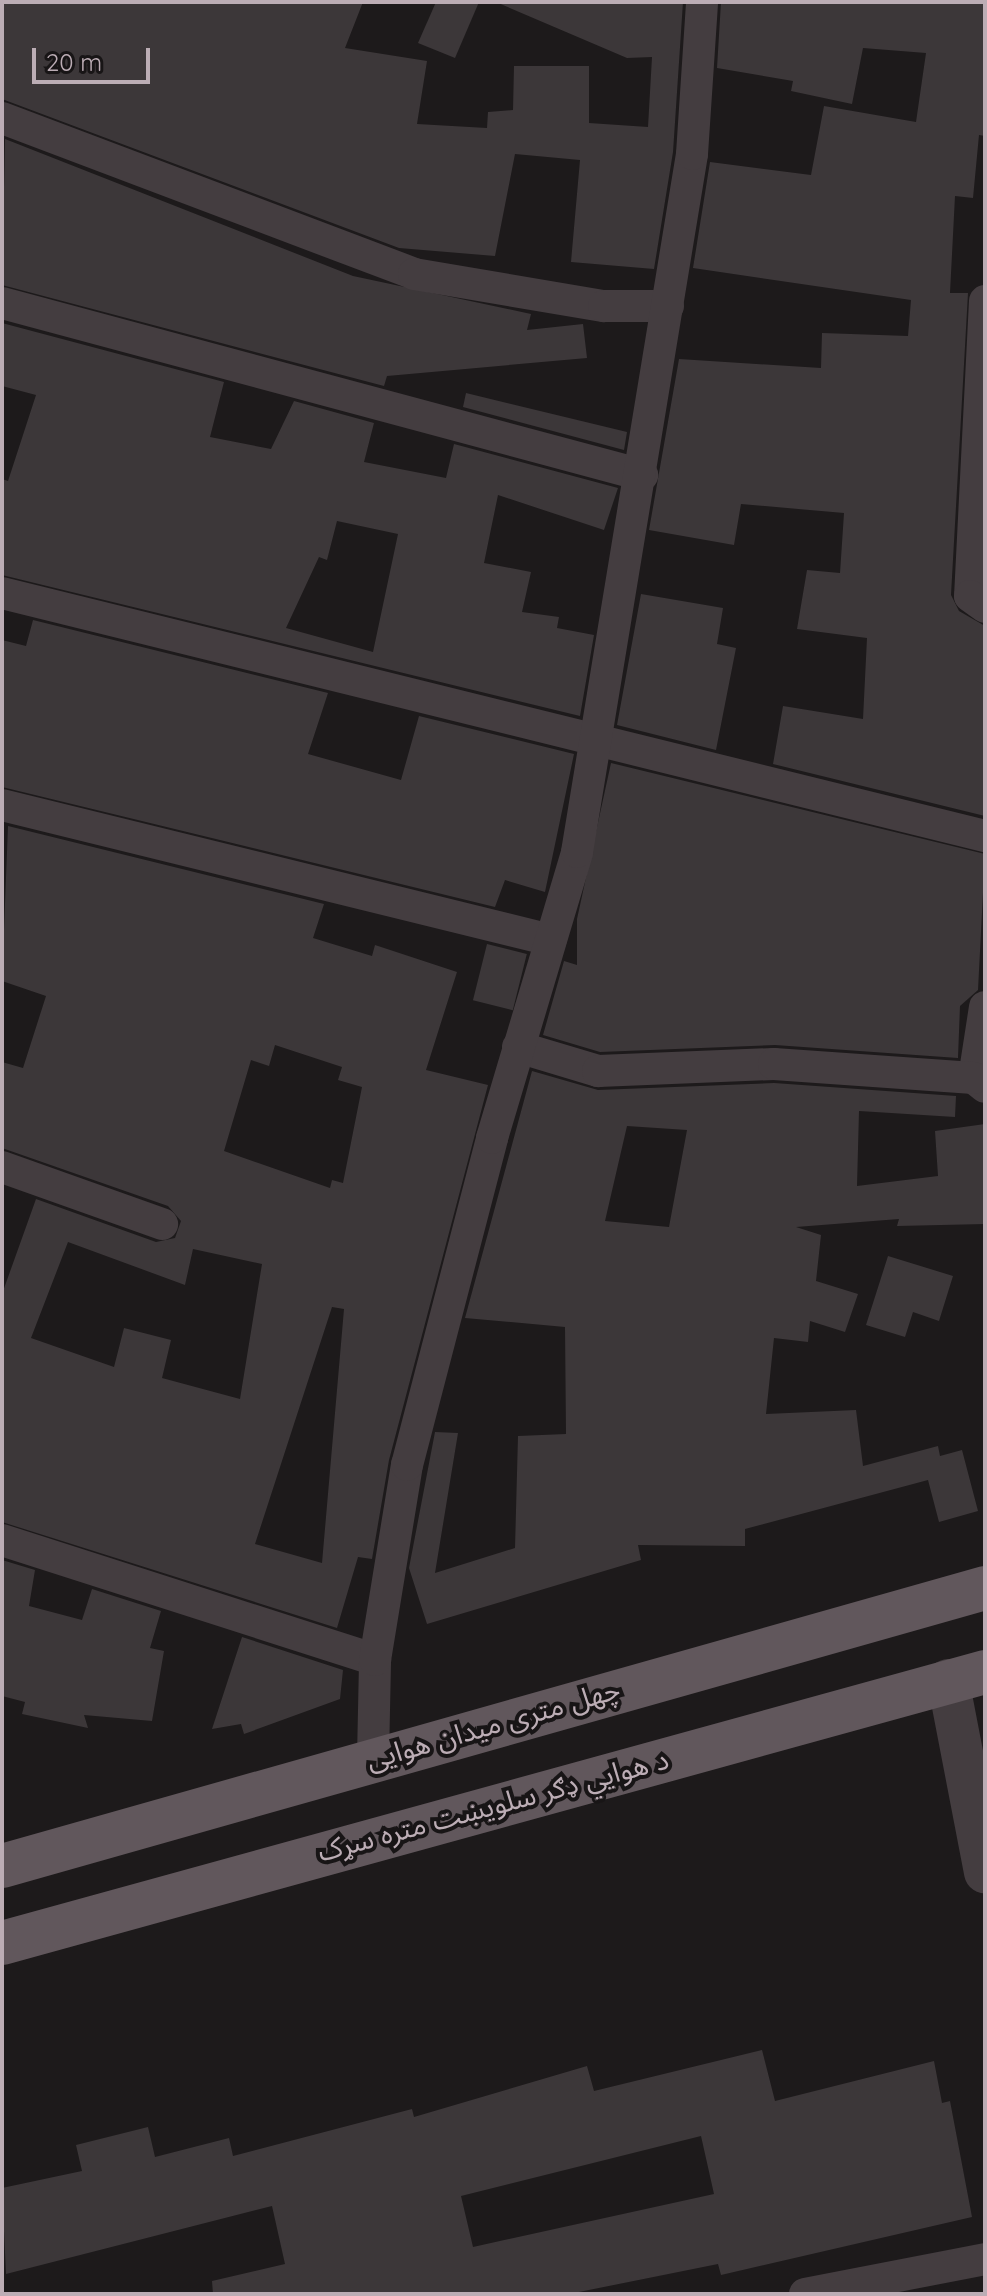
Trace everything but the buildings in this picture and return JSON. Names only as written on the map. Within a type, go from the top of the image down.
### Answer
[{"type":"main road","name":"چهل متری میدان هوایی","points":[[2,1866],[373,1758],[985,1588]]},
{"type":"main road","name":"د هوايي ډګر سلویښت متره سړک","points":[[2,1943],[966,1676]]},
{"type":"street","points":[[373,1758],[375,1660],[407,1465],[518,1047],[577,852],[642,475],[692,154],[702,2]]},
{"type":"street","points":[[2,118],[414,274],[604,306],[668,306]]},
{"type":"street","points":[[985,301],[970,596],[985,607]]},
{"type":"street","points":[[2,303],[642,475]]},
{"type":"street","points":[[2,593],[596,744],[985,836]]},
{"type":"street","points":[[2,805],[551,940]]},
{"type":"street","points":[[518,1047],[598,1071],[774,1064],[979,1082],[985,1007]]},
{"type":"street","points":[[2,1167],[162,1224]]},
{"type":"street","points":[[2,1540],[375,1660]]},
{"type":"street","points":[[966,1676],[985,1872]]},
{"type":"street","points":[[805,2294],[985,2259]]}]
